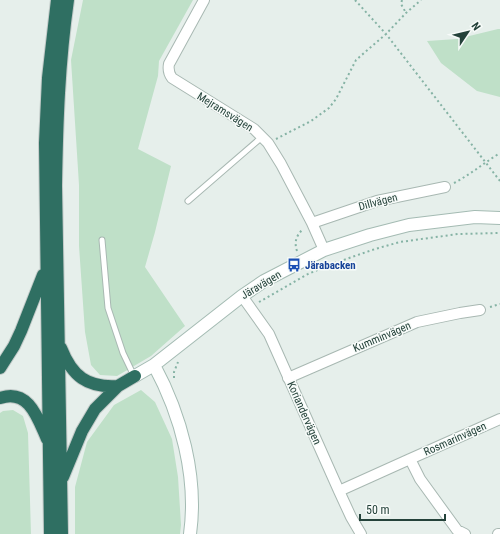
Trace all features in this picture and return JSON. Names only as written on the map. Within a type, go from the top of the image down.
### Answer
[{"type":"highway","points":[[50,534],[45,125],[48,78],[57,0]]},
{"type":"highway","points":[[62,534],[56,186],[58,95],[68,0]]},
{"type":"highway","points":[[0,368],[14,346],[21,331],[46,266]]},
{"type":"highway","points":[[59,343],[69,364],[75,373],[82,379],[98,386],[118,386]]},
{"type":"highway","points":[[61,482],[88,420],[95,410],[118,386],[135,376]]},
{"type":"highway","points":[[0,398],[12,396],[21,398],[26,402],[36,415],[49,444]]},
{"type":"street","name":"Mejramsvägen","points":[[204,0],[169,64],[168,70],[170,76],[254,129],[265,140],[281,164],[312,223],[324,250]]},
{"type":"street","name":"Dillvägen","points":[[312,223],[377,200],[445,187]]},
{"type":"street","name":"Järavägen","points":[[135,376],[154,365],[242,296],[264,281],[324,250],[370,235],[408,225],[475,217],[500,218]]},
{"type":"street","name":"Koriandervägen","points":[[242,296],[269,334],[338,491],[361,534]]},
{"type":"street","name":"Kumminvägen","points":[[288,378],[417,322],[480,310]]},
{"type":"street","points":[[154,365],[164,383],[185,448],[190,473],[192,503],[190,534]]},
{"type":"street","name":"Rosmarinvägen","points":[[338,491],[500,419]]},
{"type":"street","name":"Rosmarinvägen","points":[[410,459],[425,486],[457,530],[464,534]]},
{"type":"lane","points":[[188,201],[265,140]]},
{"type":"lane","points":[[102,240],[108,308],[123,354],[135,376]]},
{"type":"path","points":[[354,0],[386,34],[500,181]]},
{"type":"path","points":[[402,0],[403,9],[406,13]]},
{"type":"path","points":[[265,140],[311,121],[329,108],[339,94],[356,60],[386,34],[421,0]]},
{"type":"path","points":[[445,187],[468,176],[500,153]]},
{"type":"path","points":[[308,274],[296,250],[295,241],[298,234],[312,223]]},
{"type":"path","points":[[250,307],[308,274],[375,249],[400,242],[458,234],[500,233]]},
{"type":"path","points":[[175,383],[174,372],[179,360]]},
{"type":"green space","points":[[83,0],[193,0],[159,61],[158,76],[138,149],[171,166],[145,267],[185,326],[151,356],[117,376],[100,375],[91,365],[85,332],[79,246],[79,185],[71,60]]},
{"type":"green space","points":[[500,29],[500,97],[477,91],[441,63],[427,41],[457,39]]},
{"type":"green space","points":[[141,390],[155,402],[172,439],[178,477],[181,525],[180,534],[75,534],[75,487],[87,442],[114,405]]},
{"type":"green space","points":[[13,410],[23,416],[28,433],[31,534],[0,534],[0,413],[3,411]]},
{"type":"place","name":"Järabacken","points":[[294,265]]}]
